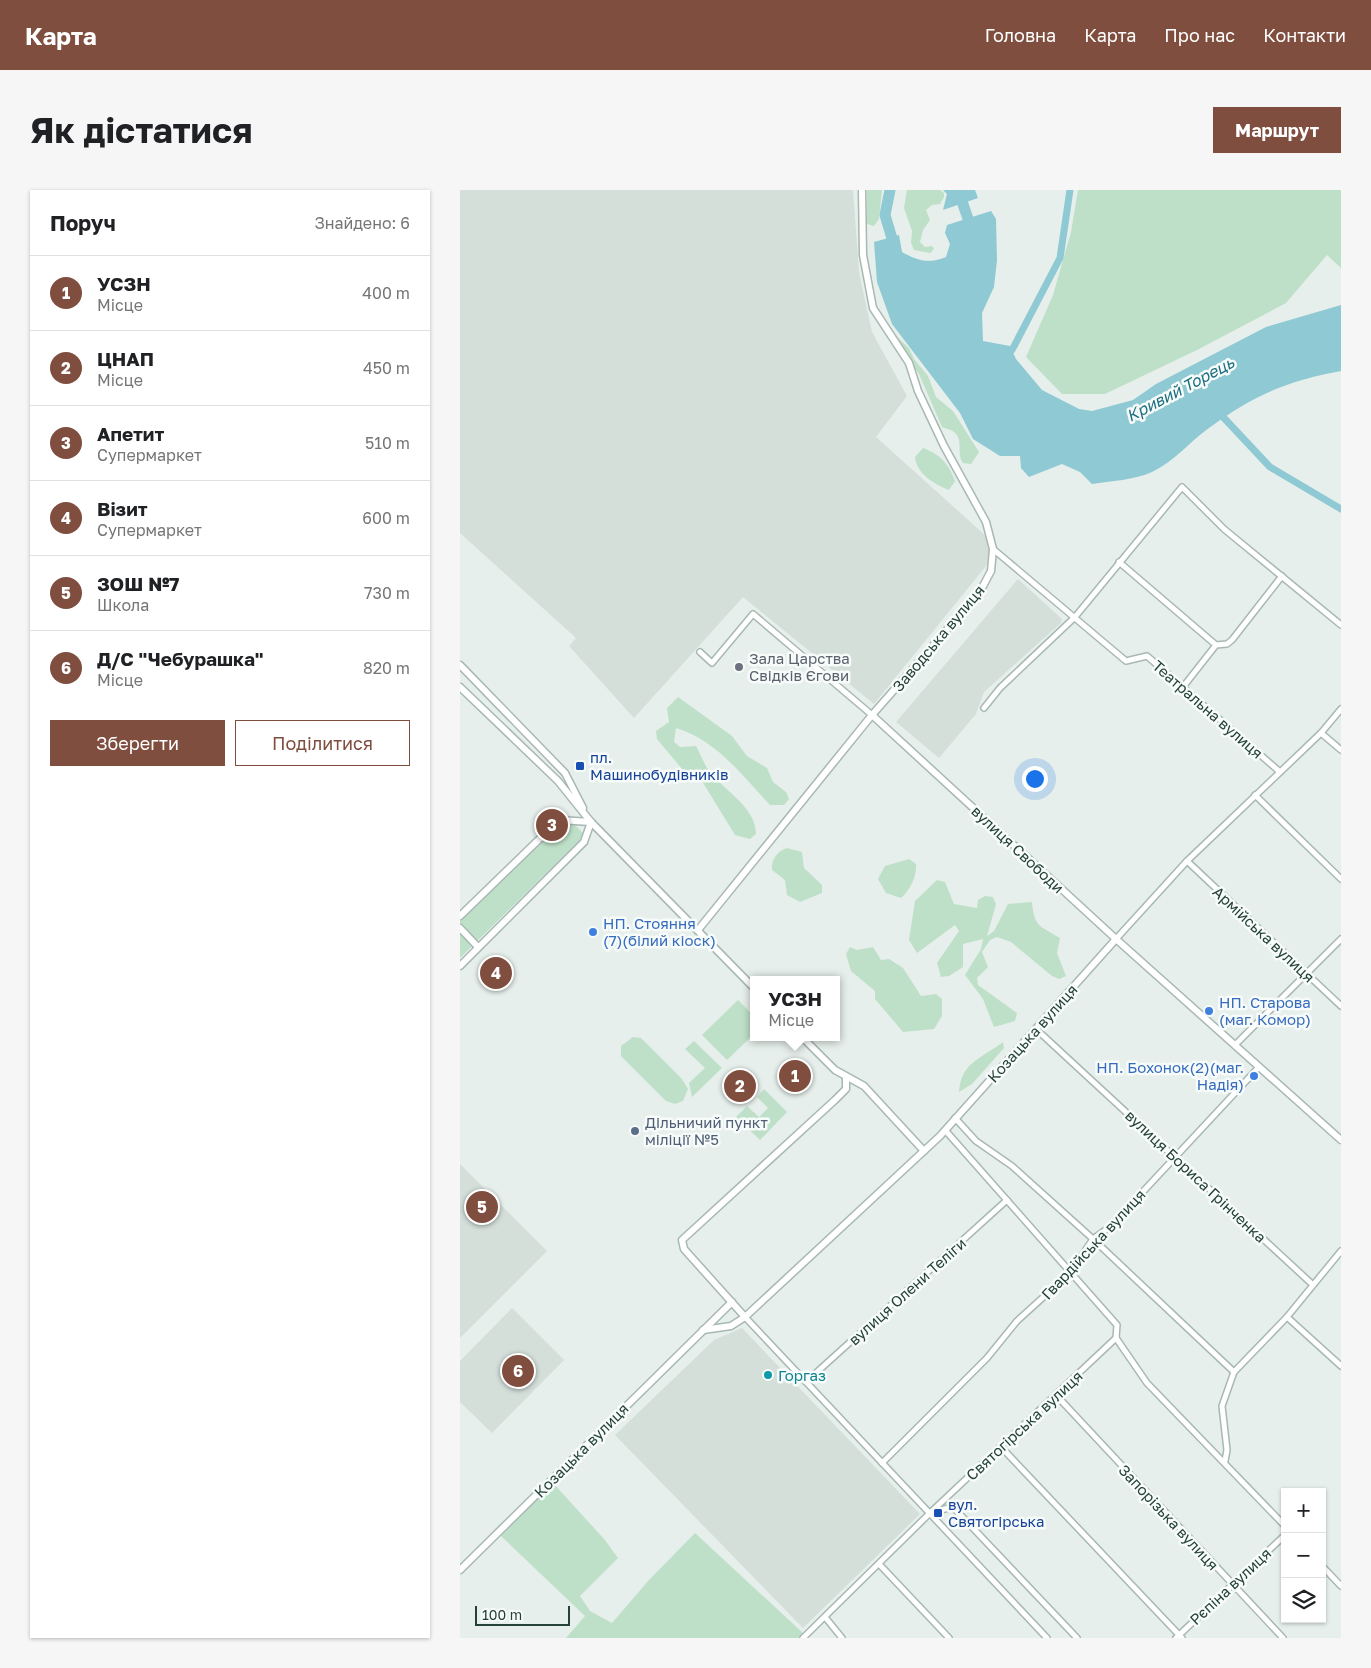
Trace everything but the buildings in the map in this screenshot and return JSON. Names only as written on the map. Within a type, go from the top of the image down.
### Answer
[{"type":"street","name":"Заводська вулиця","points":[[698,930],[872,715],[982,588],[991,571],[993,549],[986,522],[944,446],[918,391],[909,363],[873,308],[863,255],[862,190]]},
{"type":"street","points":[[984,708],[1000,688],[1075,617],[1182,487],[1224,529],[1341,626]]},
{"type":"street","name":"Театральна вулиця","points":[[993,549],[1126,661],[1147,656],[1280,772]]},
{"type":"street","points":[[1119,562],[1216,645],[1227,644],[1232,640],[1282,576]]},
{"type":"street","name":"вулиця Свободи","points":[[700,652],[712,663],[753,614],[872,715],[1116,939],[1341,1140]]},
{"type":"street","points":[[1183,687],[1216,645]]},
{"type":"street","points":[[460,664],[565,773],[591,822],[584,842],[460,966]]},
{"type":"street","points":[[460,687],[558,781],[591,822],[750,984]]},
{"type":"street","name":"Козацька вулиця","points":[[703,1330],[731,1326],[745,1317],[945,1130],[1187,862],[1321,732],[1341,709]]},
{"type":"street","points":[[1321,732],[1341,750]]},
{"type":"street","points":[[1256,795],[1341,879]]},
{"type":"street","points":[[460,916],[559,820],[591,822]]},
{"type":"street","name":"Армійська вулиця","points":[[1187,862],[1341,1006]]},
{"type":"street","points":[[460,928],[478,947]]},
{"type":"street","points":[[1235,1046],[1341,939]]},
{"type":"street","name":"вулиця Бориса Грінченка","points":[[1036,1029],[1176,1156],[1312,1284]]},
{"type":"street","points":[[806,1041],[835,1070],[864,1086],[924,1150]]},
{"type":"street","name":"Гвардійська вулиця","points":[[882,1463],[987,1358],[1017,1321],[1071,1272],[1093,1240],[1111,1226],[1260,1067]]},
{"type":"street","points":[[846,1077],[846,1089],[682,1240],[684,1249],[745,1317],[1047,1638]]},
{"type":"street","points":[[955,1118],[976,1141],[1012,1166],[1234,1372]]},
{"type":"street","points":[[945,1130],[1117,1325],[1116,1338],[1148,1383],[1225,1461],[1281,1522]]},
{"type":"street","name":"вулиця Олени Теліги","points":[[806,1382],[1007,1200]]},
{"type":"street","points":[[1225,1461],[1228,1450],[1222,1406],[1234,1372],[1287,1316],[1341,1251]]},
{"type":"street","name":"Козацька вулиця","points":[[460,1570],[732,1302]]},
{"type":"street","points":[[1287,1316],[1341,1366]]},
{"type":"street","name":"Святогірська вулиця","points":[[803,1638],[930,1513],[1116,1338]]},
{"type":"street","name":"Запорізька вулиця","points":[[1056,1395],[1283,1638]]},
{"type":"street","points":[[1001,1447],[1179,1637]]},
{"type":"street","points":[[930,1513],[953,1506],[1077,1638]]},
{"type":"street","name":"Рєпіна вулиця","points":[[1179,1637],[1281,1539]]},
{"type":"street","points":[[879,1564],[949,1638]]},
{"type":"street","points":[[1326,1570],[1341,1586]]},
{"type":"street","points":[[825,1617],[842,1638]]},
{"type":"shaded area","points":[[460,190],[853,190],[859,272],[872,332],[907,396],[876,437],[986,536],[989,551],[986,566],[874,704],[743,597],[634,718],[569,646],[576,638],[460,533]]},
{"type":"shaded area","points":[[1018,579],[1062,619],[1061,623],[984,692],[976,714],[939,758],[896,722]]},
{"type":"shaded area","points":[[460,1164],[547,1251],[460,1338]]},
{"type":"shaded area","points":[[512,1308],[564,1360],[492,1433],[460,1402],[460,1361]]},
{"type":"shaded area","points":[[742,1328],[920,1514],[803,1628],[615,1435],[714,1340]]},
{"type":"green space","points":[[867,190],[882,190],[879,219],[874,226],[867,224]]},
{"type":"green space","points":[[907,190],[940,190],[944,193],[940,204],[932,205],[926,210],[930,220],[923,230],[920,242],[925,247],[932,246],[934,249],[930,253],[914,250],[911,243],[912,231],[904,208]]},
{"type":"green space","points":[[1078,190],[1341,190],[1341,268],[1327,255],[1286,303],[1197,350],[1105,394],[1062,394],[1026,357],[1053,295],[1071,232]]},
{"type":"green space","points":[[898,338],[909,348],[914,359],[928,376],[936,397],[953,411],[979,452],[971,464],[963,463],[961,459],[957,435],[951,430],[942,427],[919,374],[899,345]]},
{"type":"green space","points":[[923,448],[943,460],[950,469],[955,481],[949,490],[932,482],[919,468],[915,457]]},
{"type":"green space","points":[[678,697],[732,736],[747,756],[767,768],[773,782],[786,792],[789,799],[784,805],[770,805],[728,760],[716,750],[704,741],[676,728],[674,742],[680,747],[696,746],[713,776],[737,798],[750,815],[756,834],[750,839],[735,835],[702,781],[682,769],[657,739],[656,731],[669,722],[667,708]]},
{"type":"green space","points":[[567,817],[585,835],[460,958],[460,921]]},
{"type":"green space","points":[[787,848],[802,852],[804,868],[822,885],[822,893],[800,902],[787,895],[785,880],[772,870],[772,866],[778,854]]},
{"type":"green space","points":[[909,859],[916,864],[916,869],[914,878],[907,891],[901,898],[886,893],[878,879],[885,866]]},
{"type":"green space","points":[[937,880],[945,882],[954,904],[977,908],[978,900],[985,896],[993,897],[996,904],[987,936],[994,931],[1008,904],[1032,902],[1034,916],[1039,925],[1060,938],[1057,953],[1066,976],[1059,979],[1052,976],[1011,942],[997,937],[990,940],[982,952],[988,967],[977,978],[978,985],[1017,1013],[1015,1021],[994,1027],[983,999],[965,975],[981,949],[983,939],[963,944],[963,967],[949,976],[941,977],[937,963],[959,931],[955,925],[917,953],[909,940],[915,901]]},
{"type":"green space","points":[[850,947],[857,950],[873,947],[881,960],[889,959],[903,968],[921,996],[936,994],[942,999],[942,1016],[934,1029],[903,1032],[875,999],[875,991],[851,971],[846,954]]},
{"type":"green space","points":[[738,1000],[750,1012],[750,1038],[727,1060],[702,1035]]},
{"type":"green space","points":[[633,1037],[641,1038],[682,1079],[688,1089],[683,1101],[675,1104],[666,1101],[621,1056],[621,1046]]},
{"type":"green space","points":[[694,1041],[722,1068],[692,1097],[689,1083],[705,1068],[685,1049]]},
{"type":"green space","points":[[1003,1042],[1004,1048],[972,1084],[959,1092],[961,1082],[968,1067]]},
{"type":"green space","points":[[764,1089],[787,1112],[760,1140],[736,1117],[747,1106],[759,1117],[768,1108],[757,1097]]},
{"type":"green space","points":[[553,1483],[605,1540],[618,1558],[580,1596],[590,1611],[612,1623],[649,1580],[695,1533],[803,1633],[798,1638],[566,1638],[585,1616],[501,1536]]},
{"type":"water","points":[[943,190],[975,190],[978,198],[943,210],[947,194]]},
{"type":"water","points":[[991,211],[996,219],[997,260],[994,287],[982,313],[983,341],[1010,346],[1016,359],[1042,390],[1079,409],[1092,411],[1133,400],[1156,384],[1266,327],[1341,305],[1341,371],[1304,379],[1256,398],[1225,416],[1175,457],[1160,468],[1145,475],[1092,484],[1080,472],[1062,464],[1029,477],[1021,468],[1020,456],[1000,456],[973,439],[960,413],[892,324],[877,282],[874,242],[899,235],[902,252],[913,258],[929,261],[940,259],[946,257],[950,244],[945,233],[947,225]]},
{"type":"waterway","points":[[890,190],[885,215],[896,252]]},
{"type":"waterway","name":"Кривий Торець","points":[[958,190],[973,233]]},
{"type":"waterway","points":[[1012,350],[1060,258],[1070,190]]},
{"type":"waterway","points":[[1224,418],[1270,467],[1341,509]]},
{"type":"place","name":"Зала Царства Свідків Єгови","points":[[739,667]]},
{"type":"place","name":"пл. Машинобудівників","points":[[580,766]]},
{"type":"place","name":"Апетит","points":[[552,825]]},
{"type":"place","name":"НП. Стояння (7)(білий кіоск)","points":[[593,932]]},
{"type":"place","name":"Візит","points":[[496,973]]},
{"type":"place","name":"НП. Старова (маг. Комор)","points":[[1209,1011]]},
{"type":"place","name":"УСЗН","points":[[795,1076]]},
{"type":"place","name":"НП. Бохонок(2)(маг. Надія)","points":[[1254,1076]]},
{"type":"place","name":"ЦНАП","points":[[740,1086]]},
{"type":"place","name":"Дільничий пункт міліції №5","points":[[635,1131]]},
{"type":"place","name":"ЗОШ №7","points":[[482,1207]]},
{"type":"place","name":"Д/С \"Чебурашка\"","points":[[518,1371]]},
{"type":"place","name":"Горгаз","points":[[768,1375]]},
{"type":"place","name":"вул. Святогірська","points":[[938,1513]]}]
